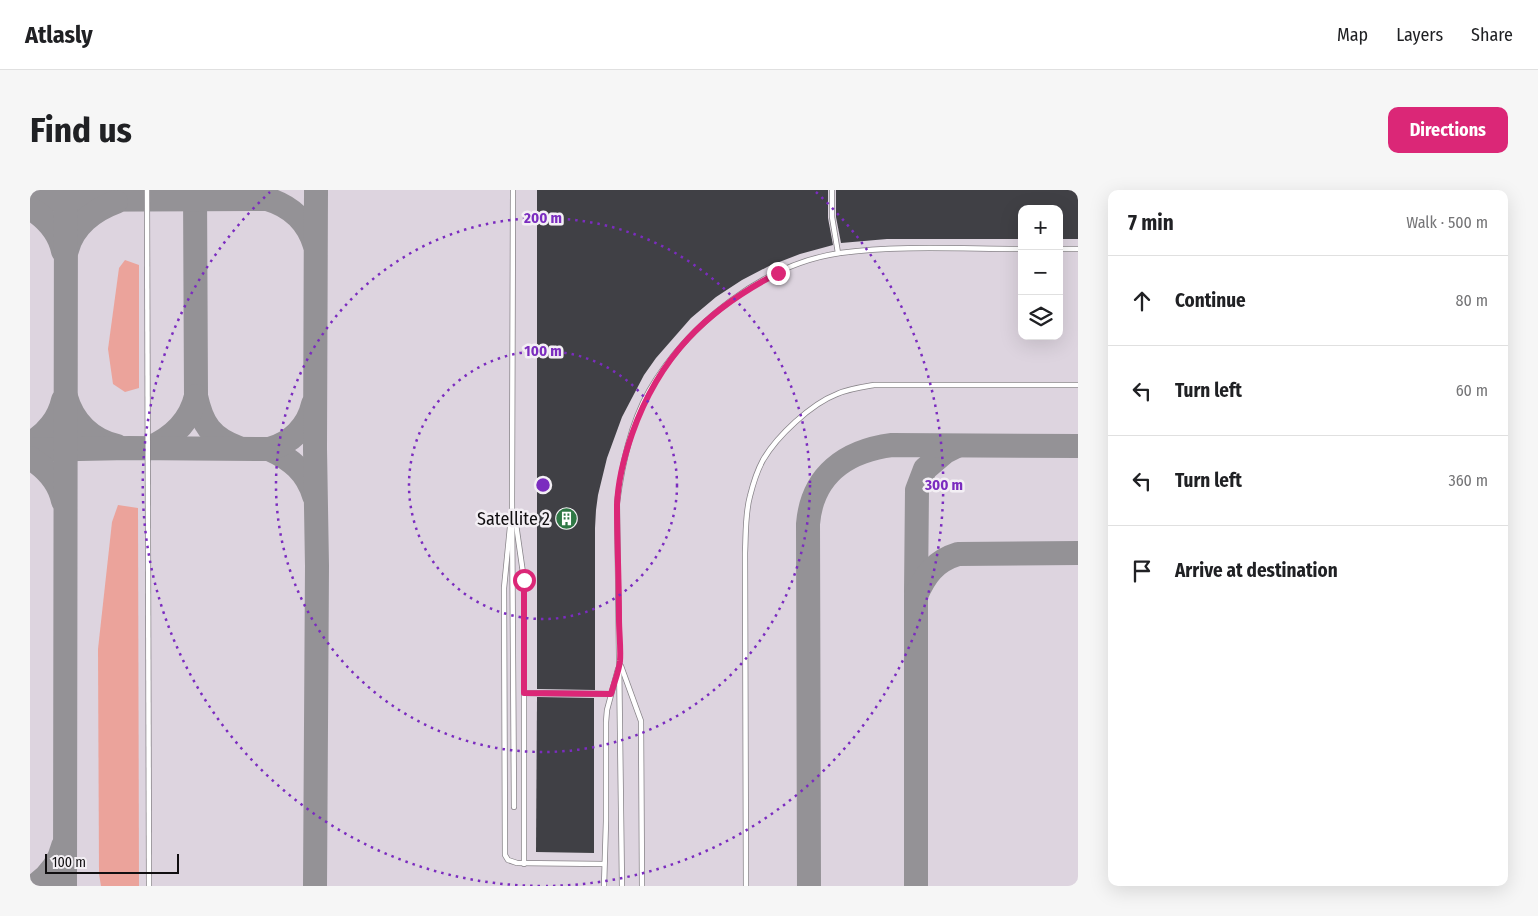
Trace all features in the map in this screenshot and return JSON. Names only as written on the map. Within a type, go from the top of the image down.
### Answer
[{"type":"lane","points":[[147,190],[149,886]]},
{"type":"lane","points":[[513,190],[512,500],[514,807]]},
{"type":"lane","points":[[832,190],[832,217],[838,254]]},
{"type":"lane","points":[[1063,250],[1078,249]]},
{"type":"lane","points":[[622,886],[617,503],[620,476],[627,448],[649,392],[678,349],[697,329],[721,308],[750,287],[778,273],[810,261],[838,254],[883,250],[1018,250]]},
{"type":"lane","points":[[746,886],[745,553],[750,497],[763,460],[789,429],[824,400],[855,388],[874,385],[1078,385]]},
{"type":"lane","points":[[512,500],[524,580],[524,864]]},
{"type":"lane","points":[[512,500],[504,588],[505,855],[508,860],[524,864],[604,864]]},
{"type":"lane","points":[[604,886],[606,722],[620,662]]},
{"type":"lane","points":[[620,662],[641,721],[642,886]]},
{"type":"lane","points":[[524,693],[611,694]]},
{"type":"shaded area","points":[[30,190],[1078,190],[1078,886],[30,886]]},
{"type":"shaded area","points":[[125,260],[139,265],[139,388],[125,392],[113,384],[108,349],[119,268]]},
{"type":"shaded area","points":[[118,505],[138,508],[139,886],[101,886],[99,874],[98,649],[112,522]]},
{"type":"building","name":"Satellite 2","points":[[537,190],[828,190],[828,218],[833,245],[800,254],[769,266],[742,280],[716,297],[691,318],[656,358],[644,375],[622,417],[607,458],[596,510],[595,690],[537,689]]},
{"type":"building","points":[[836,190],[1078,190],[1078,239],[1063,239],[1063,205],[1018,205],[1018,239],[887,239],[841,243],[836,217]]},
{"type":"building","points":[[537,697],[594,698],[594,853],[536,852]]},
{"type":"taxiway","points":[[65,886],[66,190]]},
{"type":"taxiway","points":[[195,190],[196,396],[201,415],[209,429],[221,440],[239,448]]},
{"type":"taxiway","points":[[315,886],[317,566],[315,449],[316,190]]},
{"type":"taxiway","points":[[30,200],[267,199],[284,206],[297,216],[308,230],[315,246]]},
{"type":"taxiway","points":[[67,250],[79,226],[92,214],[116,202]]},
{"type":"taxiway","points":[[30,208],[51,226],[63,251]]},
{"type":"taxiway","points":[[149,448],[179,428],[189,414],[196,396]]},
{"type":"taxiway","points":[[66,397],[73,414],[84,429],[99,439],[117,446]]},
{"type":"taxiway","points":[[30,443],[42,435],[51,425],[59,413],[63,400]]},
{"type":"taxiway","points":[[30,450],[129,448],[269,449],[284,443],[303,427],[313,404]]},
{"type":"taxiway","points":[[809,886],[808,524],[816,492],[834,468],[846,460],[875,448],[892,445],[1078,446]]},
{"type":"taxiway","points":[[916,592],[917,490],[925,469],[945,452],[957,446]]},
{"type":"taxiway","points":[[269,449],[297,467],[307,480],[314,496]]},
{"type":"taxiway","points":[[30,458],[51,476],[63,501]]},
{"type":"taxiway","points":[[916,886],[916,596],[919,588],[927,575],[937,565],[958,554],[1078,553]]},
{"type":"taxiway","points":[[34,886],[53,869],[63,846]]},
{"type":"place","name":"Satellite 2","points":[[566,519]]},
{"type":"route","points":[[524,580],[524,693],[611,694],[620,662],[617,503],[620,476],[627,448],[639,414],[649,392],[663,369],[678,349],[697,329],[721,308],[750,287],[778,273]]}]
